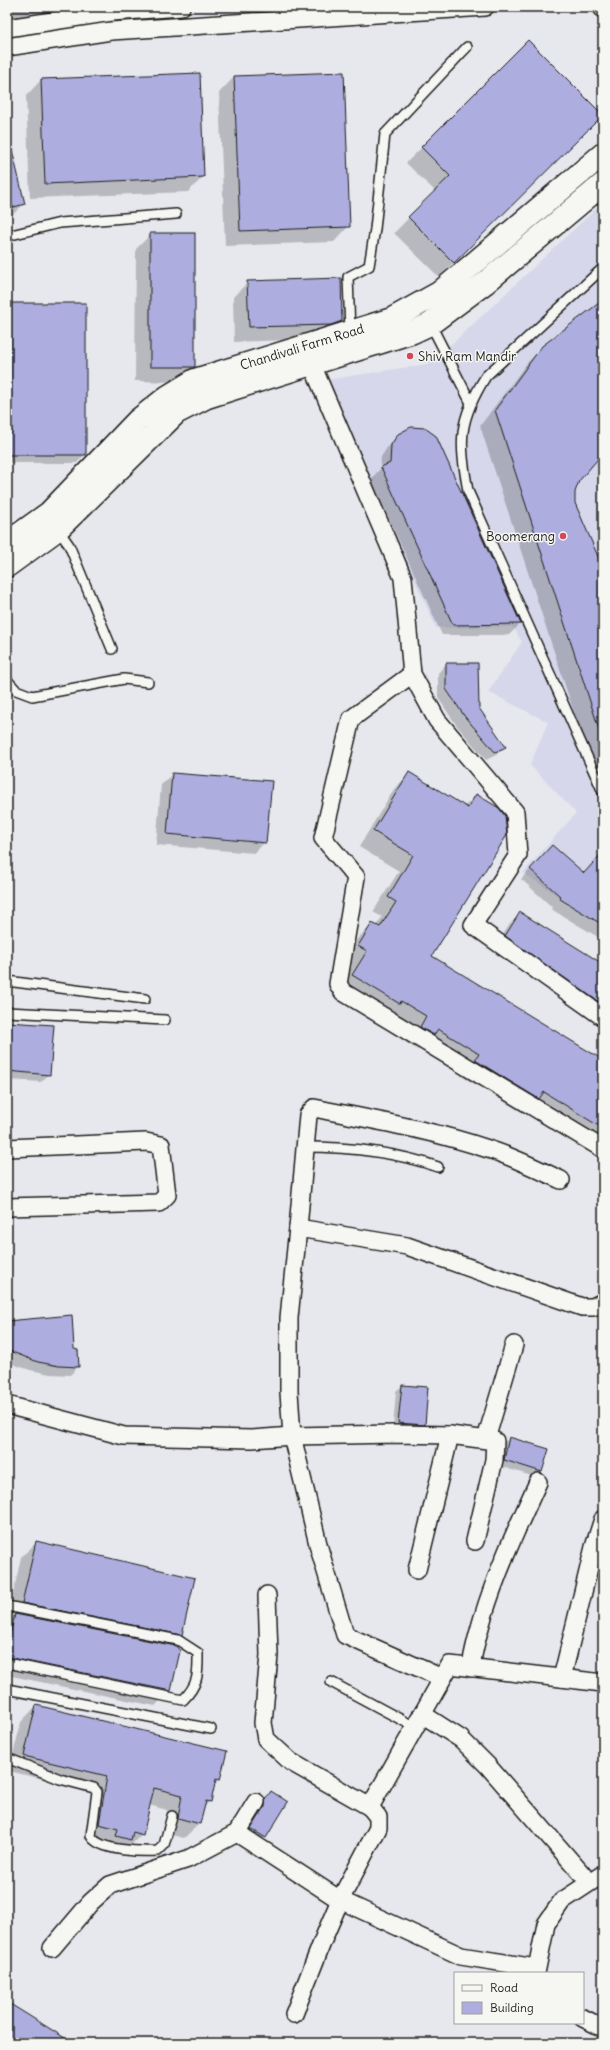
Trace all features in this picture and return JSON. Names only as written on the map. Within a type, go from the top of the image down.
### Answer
[{"type":"street","points":[[7,28],[126,9],[182,7]]},
{"type":"street","points":[[7,47],[128,30],[406,10],[484,7]]},
{"type":"street","points":[[126,9],[128,30]]},
{"type":"street","points":[[29,25],[33,43]]},
{"type":"street","name":"Chandivali Farm Road","points":[[307,356],[350,332],[392,319],[425,314],[439,293],[603,154]]},
{"type":"street","points":[[7,566],[54,521],[207,387],[307,356],[413,332],[425,314],[485,283],[603,184]]},
{"type":"street","points":[[307,356],[403,578],[412,674],[437,720],[515,812],[518,855],[473,924],[603,1017]]},
{"type":"street","points":[[7,543],[54,521]]},
{"type":"street","points":[[412,674],[351,719],[323,838],[356,877],[338,984],[343,992],[603,1149]]},
{"type":"street","points":[[442,1678],[345,1635],[319,1548],[292,1436],[289,1392],[289,1318],[308,1115],[314,1108],[487,1148],[561,1180]]},
{"type":"street","points":[[7,1148],[146,1142],[161,1145],[167,1195],[159,1203],[7,1207]]},
{"type":"street","points":[[298,1228],[407,1246],[582,1307],[593,1307],[601,1303]]},
{"type":"street","points":[[486,1439],[514,1345]]},
{"type":"street","points":[[7,1405],[124,1436],[252,1439],[292,1436],[450,1435],[495,1441],[494,1460],[475,1541]]},
{"type":"street","points":[[417,1570],[450,1435]]},
{"type":"street","points":[[471,1668],[472,1654],[504,1558],[538,1482]]},
{"type":"street","points":[[562,1678],[594,1547],[603,1519]]},
{"type":"street","points":[[267,1595],[269,1655],[263,1723],[266,1739],[291,1762],[370,1807],[378,1818],[378,1828],[340,1900],[294,2014]]},
{"type":"street","points":[[370,1807],[450,1665],[603,1683]]},
{"type":"street","points":[[237,1833],[340,1900],[461,1956],[536,1971],[546,1924],[562,1901],[596,1878],[461,1739],[418,1721]]},
{"type":"street","points":[[52,1948],[90,1902],[110,1885],[188,1859],[237,1833],[256,1802]]},
{"type":"street","points":[[584,2018],[603,2028]]},
{"type":"lane","points":[[350,332],[348,277],[369,266],[376,230],[385,134],[467,47]]},
{"type":"lane","points":[[7,236],[60,223],[176,214]]},
{"type":"lane","points":[[603,268],[486,376],[471,403],[464,420],[461,453],[468,490],[603,792]]},
{"type":"lane","points":[[425,314],[471,403]]},
{"type":"lane","points":[[54,521],[68,545],[112,649]]},
{"type":"lane","points":[[7,680],[16,690],[32,696],[124,679],[148,682]]},
{"type":"lane","points":[[7,981],[145,999]]},
{"type":"lane","points":[[7,1012],[165,1020]]},
{"type":"lane","points":[[304,1147],[357,1150],[414,1159],[438,1167]]},
{"type":"lane","points":[[7,1606],[178,1640],[198,1653],[198,1678],[192,1692],[183,1700],[7,1663]]},
{"type":"lane","points":[[330,1682],[418,1721]]},
{"type":"lane","points":[[7,1689],[211,1729]]},
{"type":"lane","points":[[7,1758],[60,1779],[94,1788],[97,1792],[91,1836],[94,1841],[107,1846],[137,1851],[158,1851],[164,1845],[172,1816]]},
{"type":"shaded area","points":[[603,202],[603,925],[523,873],[576,813],[530,765],[548,722],[488,692],[522,642],[513,627],[436,628],[325,380],[427,364],[454,342]]},
{"type":"building","points":[[528,40],[603,115],[454,263],[408,217],[450,176],[421,147]]},
{"type":"building","points":[[344,72],[350,227],[240,231],[234,76]]},
{"type":"building","points":[[200,73],[204,177],[45,184],[41,79]]},
{"type":"building","points":[[12,150],[25,204],[7,209],[7,151]]},
{"type":"building","points":[[150,233],[195,233],[195,367],[150,367]]},
{"type":"building","points":[[341,278],[342,321],[331,325],[249,327],[247,281]]},
{"type":"building","name":"Boomerang","points":[[603,300],[603,453],[579,481],[575,492],[575,503],[603,568],[603,732],[600,732],[495,410],[542,346]]},
{"type":"building","points":[[7,303],[86,303],[86,455],[7,455]]},
{"type":"building","points":[[411,427],[425,428],[436,436],[521,624],[453,625],[381,467],[390,463],[391,445],[398,434]]},
{"type":"building","points":[[446,663],[478,663],[479,708],[506,747],[495,752],[465,717],[446,689]]},
{"type":"building","points":[[409,772],[468,808],[476,794],[499,808],[505,816],[507,835],[432,956],[603,1060],[603,1115],[597,1125],[544,1092],[539,1099],[475,1060],[479,1054],[438,1029],[434,1035],[420,1027],[426,1016],[401,1001],[400,1004],[352,975],[367,951],[358,946],[372,923],[380,927],[396,902],[388,897],[413,855],[373,831]]},
{"type":"building","points":[[172,773],[272,781],[266,843],[167,834]]},
{"type":"building","points":[[552,845],[584,873],[603,852],[603,925],[560,899],[561,897],[530,869]]},
{"type":"building","points":[[520,912],[603,964],[603,1005],[505,936]]},
{"type":"building","points":[[7,1022],[54,1025],[50,1075],[7,1071]]},
{"type":"building","points":[[72,1315],[74,1349],[78,1350],[79,1367],[59,1366],[38,1362],[7,1350],[7,1321]]},
{"type":"building","points":[[402,1385],[428,1387],[425,1425],[398,1423]]},
{"type":"building","points":[[509,1437],[549,1449],[542,1472],[504,1460]]},
{"type":"building","points":[[36,1541],[195,1578],[182,1635],[22,1603]]},
{"type":"building","points":[[15,1614],[176,1646],[180,1651],[171,1691],[7,1657],[7,1647]]},
{"type":"building","points":[[36,1705],[227,1751],[220,1780],[216,1779],[211,1802],[206,1801],[200,1824],[178,1818],[182,1795],[154,1788],[143,1835],[133,1832],[131,1840],[116,1836],[118,1829],[99,1824],[107,1776],[24,1756]]},
{"type":"building","points":[[271,1791],[288,1802],[266,1838],[251,1829],[265,1807],[265,1800]]},
{"type":"building","points":[[7,2002],[73,2043],[7,2043]]},
{"type":"place","name":"Shiv Ram Mandir","points":[[410,356]]},
{"type":"place","name":"Boomerang","points":[[563,536]]}]
